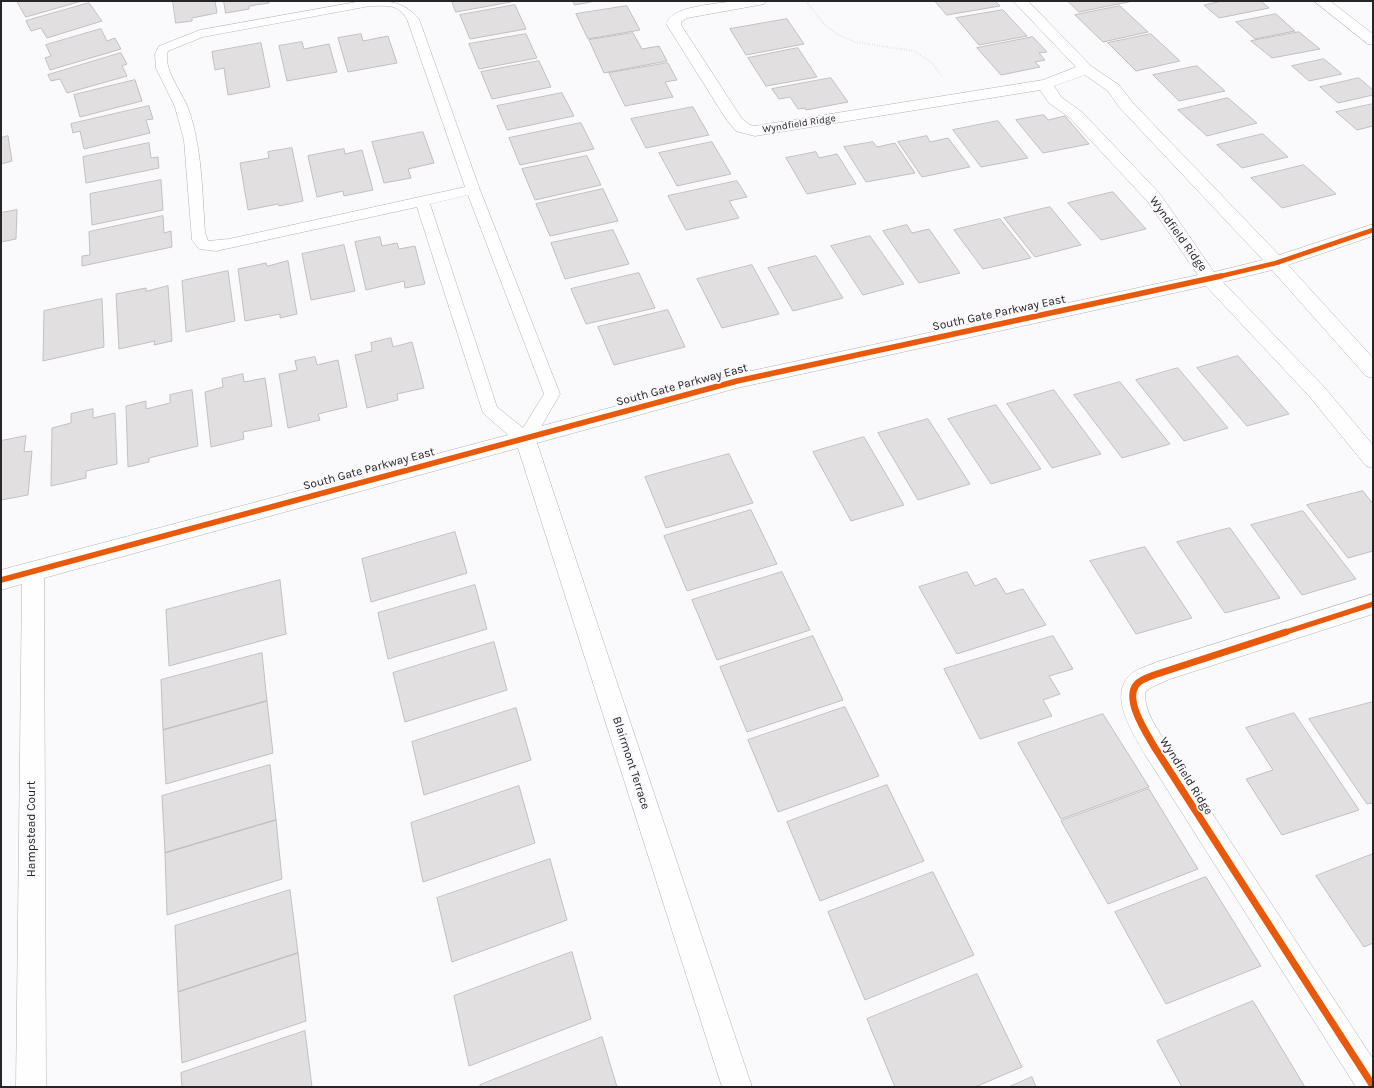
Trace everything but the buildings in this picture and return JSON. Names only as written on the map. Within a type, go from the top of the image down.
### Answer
[{"type":"street","name":"Wyndfield Ridge","points":[[758,1],[683,14],[674,20],[674,25],[732,115],[736,124],[741,128],[755,131],[763,131],[1046,84],[1086,69]]},
{"type":"street","points":[[1020,1],[1086,69],[1115,88],[1125,104],[1276,263],[1373,371]]},
{"type":"street","points":[[1321,1],[1373,41]]},
{"type":"street","name":"Wyndfield Ridge","points":[[1046,84],[1049,92],[1055,100],[1076,115],[1154,198],[1210,279],[1317,392],[1373,460]]},
{"type":"street","name":"South Gate Parkway East","points":[[1,580],[737,381],[1210,279],[1276,263],[1373,230]]},
{"type":"street","name":"Blairmont Terrace","points":[[525,438],[737,1087]]},
{"type":"street","name":"Hampstead Court","points":[[31,1087],[33,572]]},
{"type":"street","name":"Wyndfield Ridge","points":[[1373,604],[1164,670],[1136,685],[1132,694],[1133,706],[1155,748],[1373,1086]]},
{"type":"lane","points":[[422,201],[490,410],[525,438],[552,394],[473,190],[413,19],[407,6],[402,2],[370,3],[200,34],[163,49],[161,54],[162,68],[181,107],[191,140],[198,232],[199,240],[204,246],[228,244],[422,201],[473,190]]},
{"type":"path","points":[[806,1],[824,24],[837,34],[855,42],[914,51],[932,63],[961,98]]},
{"type":"cycle path","points":[[1,580],[737,381],[1210,279],[1276,263],[1373,230]]},
{"type":"cycle path","points":[[1373,604],[1165,670],[1137,684],[1133,690],[1132,698],[1134,707],[1142,725],[1155,748],[1373,1086]]}]
